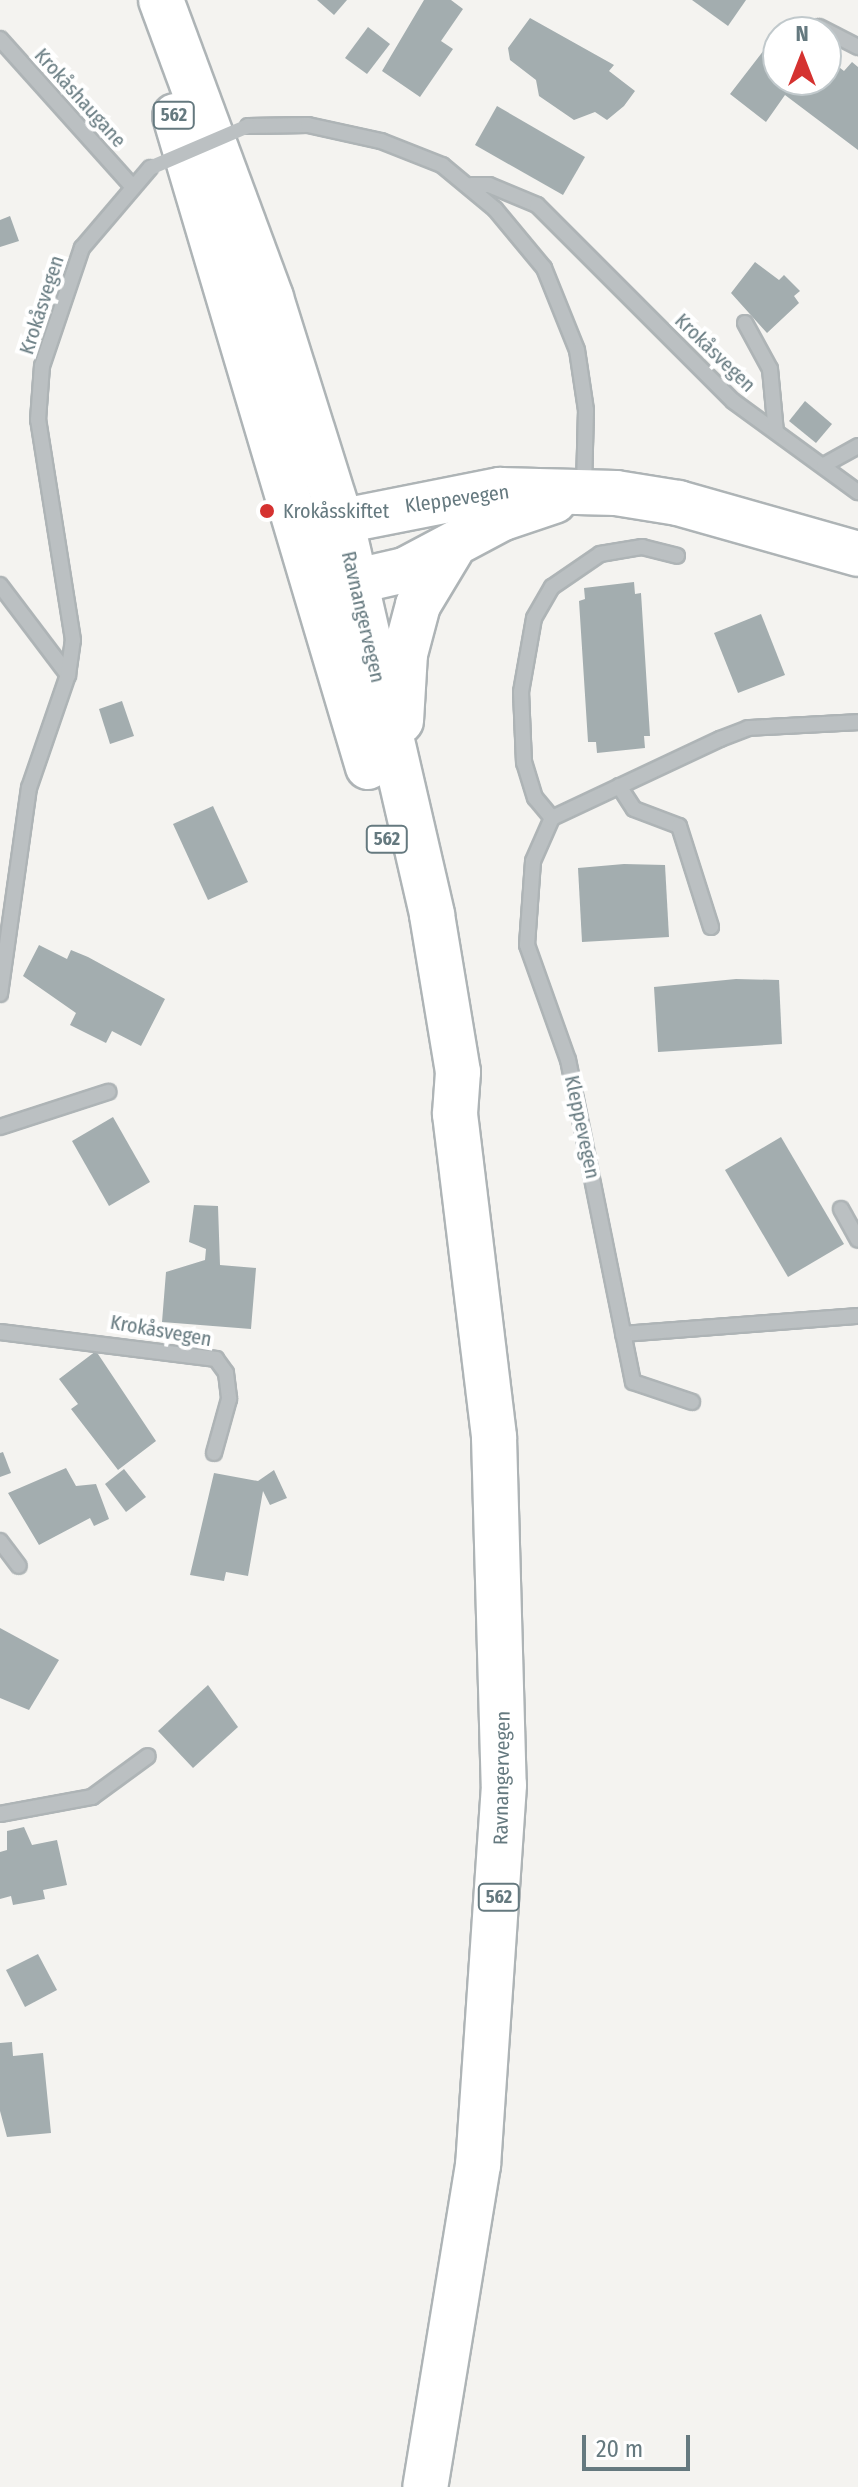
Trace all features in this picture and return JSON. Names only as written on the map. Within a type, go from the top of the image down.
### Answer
[{"type":"main road","name":"Ravnangervegen","points":[[151,0],[182,147],[311,564],[385,831],[436,1072],[455,1114]]},
{"type":"main road","name":"Ravnangervegen","points":[[161,0],[271,298],[342,524],[435,930],[458,1072],[455,1114],[494,1437],[504,1785],[478,2165],[425,2487]]},
{"type":"main road","name":"Kleppevegen","points":[[357,581],[405,570],[451,550],[503,518],[583,491]]},
{"type":"main road","name":"Kleppevegen","points":[[342,524],[451,496],[583,491],[708,509],[858,554]]},
{"type":"main road","points":[[342,524],[311,564],[357,581]]},
{"type":"main road","points":[[397,763],[405,654],[418,605],[451,550]]},
{"type":"street","name":"Krokåshaugane","points":[[0,39],[130,184]]},
{"type":"street","name":"Krokåsvegen","points":[[0,994],[29,788],[68,675],[73,614],[46,488],[38,420],[42,366],[82,248],[130,184],[150,168],[248,126],[341,131],[442,165],[471,185],[544,268],[562,307],[577,350],[586,410],[583,491]]},
{"type":"street","name":"Krokåsvegen","points":[[471,185],[504,190],[558,223],[733,401],[858,492]]},
{"type":"street","points":[[745,323],[770,369],[776,432]]},
{"type":"street","points":[[824,465],[858,446]]},
{"type":"street","points":[[677,556],[642,547],[600,554],[552,587],[534,618],[521,692],[524,763],[535,798],[552,818],[748,728],[858,722]]},
{"type":"street","points":[[0,585],[68,675]]},
{"type":"street","points":[[619,786],[634,809],[679,826],[711,927]]},
{"type":"street","name":"Kleppevegen","points":[[552,818],[531,874],[527,945],[568,1060],[633,1382],[692,1402]]},
{"type":"street","points":[[0,1127],[108,1092]]},
{"type":"street","points":[[841,1209],[858,1240]]},
{"type":"street","points":[[623,1334],[858,1316]]},
{"type":"street","name":"Krokåsvegen","points":[[0,1332],[216,1359],[226,1373],[229,1399],[214,1453]]},
{"type":"street","points":[[0,1541],[19,1566]]},
{"type":"street","points":[[0,1814],[92,1797],[148,1756]]},
{"type":"building","points":[[317,0],[347,0],[334,15]]},
{"type":"building","points":[[424,0],[451,0],[463,9],[441,41],[453,49],[420,97],[382,71]]},
{"type":"building","points":[[692,0],[746,0],[728,26]]},
{"type":"building","points":[[530,18],[614,65],[609,71],[635,91],[624,106],[607,120],[595,112],[574,120],[539,96],[536,80],[510,60],[508,48]]},
{"type":"building","points":[[368,27],[390,44],[367,74],[345,58]]},
{"type":"building","points":[[762,53],[762,96],[784,96],[766,122],[730,94]]},
{"type":"building","points":[[852,62],[858,67],[858,150],[786,96],[842,96],[842,69],[844,71]]},
{"type":"building","points":[[497,106],[585,157],[563,195],[475,145]]},
{"type":"building","points":[[10,216],[19,241],[0,247],[0,220]]},
{"type":"building","points":[[755,262],[779,280],[784,275],[800,291],[794,296],[799,303],[767,333],[731,293]]},
{"type":"building","points":[[805,401],[832,424],[816,443],[789,421]]},
{"type":"building","points":[[634,582],[635,594],[641,593],[650,736],[644,736],[645,748],[597,753],[596,742],[588,742],[579,601],[585,599],[584,588]]},
{"type":"building","points":[[761,614],[785,675],[738,693],[714,633]]},
{"type":"building","points":[[122,701],[134,736],[110,744],[99,709]]},
{"type":"building","points":[[213,806],[248,882],[208,900],[173,824]]},
{"type":"building","points":[[624,864],[665,865],[669,937],[582,942],[578,868]]},
{"type":"building","points":[[39,945],[67,959],[71,950],[88,957],[165,999],[141,1046],[112,1031],[106,1043],[70,1025],[76,1013],[23,976]]},
{"type":"building","points":[[736,979],[779,980],[782,1044],[658,1052],[654,987]]},
{"type":"building","points":[[113,1117],[150,1182],[109,1206],[72,1141]]},
{"type":"building","points":[[781,1137],[844,1244],[788,1277],[725,1170]]},
{"type":"building","points":[[194,1205],[218,1206],[220,1265],[256,1268],[251,1329],[162,1322],[166,1272],[205,1260],[206,1249],[189,1242]]},
{"type":"building","points":[[96,1351],[156,1441],[118,1470],[71,1409],[78,1404],[59,1379]]},
{"type":"building","points":[[3,1452],[11,1473],[0,1477],[0,1453]]},
{"type":"building","points":[[66,1468],[76,1486],[96,1484],[109,1519],[94,1526],[90,1518],[39,1545],[8,1493]]},
{"type":"building","points":[[124,1469],[146,1497],[126,1512],[105,1484]]},
{"type":"building","points":[[274,1470],[287,1498],[270,1505],[263,1491],[248,1576],[226,1572],[224,1581],[190,1575],[214,1473],[258,1481]]},
{"type":"building","points":[[0,1628],[59,1660],[29,1710],[0,1698]]},
{"type":"building","points":[[208,1685],[238,1727],[193,1768],[158,1731]]},
{"type":"building","points":[[24,1827],[32,1845],[57,1840],[67,1885],[43,1890],[45,1899],[13,1905],[11,1896],[0,1899],[0,1852],[7,1850],[7,1831]]},
{"type":"building","points":[[38,1954],[57,1990],[25,2007],[6,1970]]},
{"type":"building","points":[[12,2042],[13,2056],[43,2053],[51,2133],[7,2137],[0,2111],[0,2043]]},
{"type":"place","name":"Krokåsskiftet","points":[[267,511]]}]
